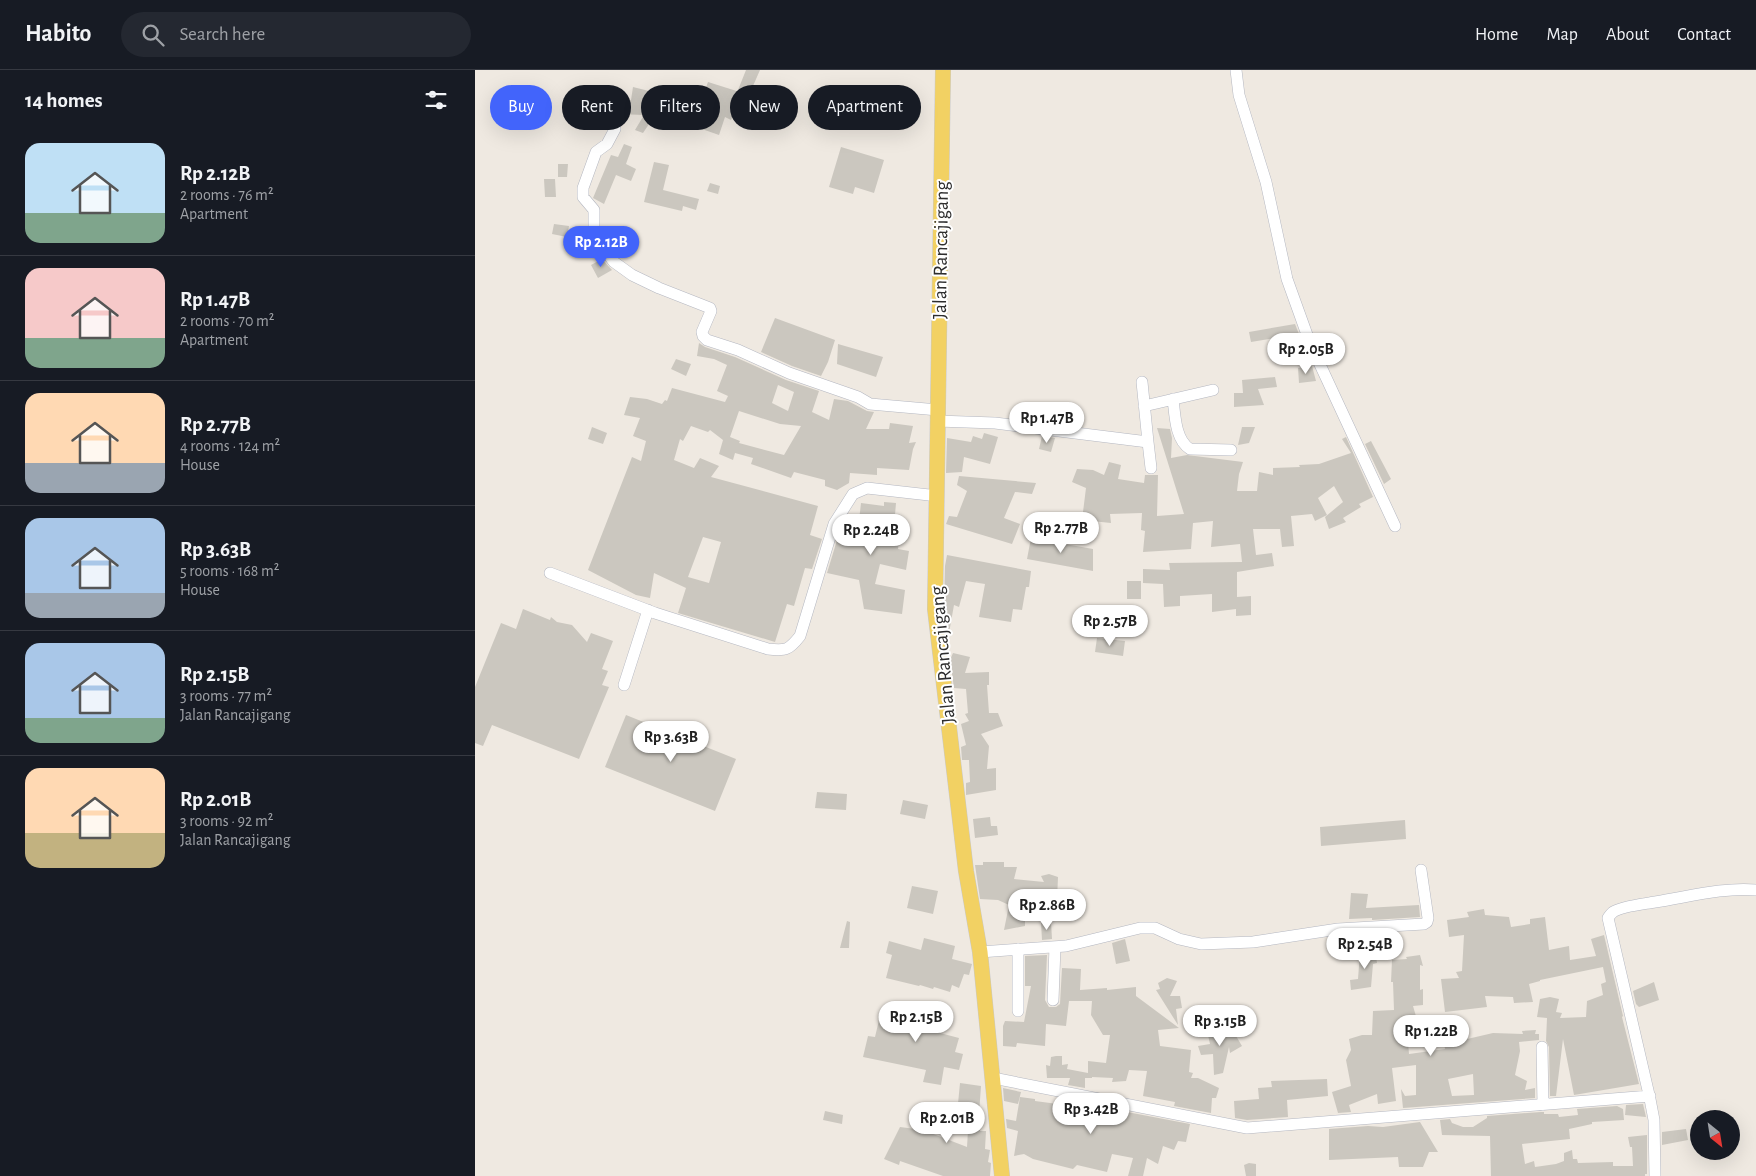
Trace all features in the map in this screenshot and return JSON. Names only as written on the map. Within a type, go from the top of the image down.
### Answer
[{"type":"main road","name":"Jalan Rancajigang","points":[[943,70],[935,609],[966,871],[981,952],[1002,1176]]},
{"type":"street","points":[[1236,70],[1239,95],[1266,182],[1287,279],[1298,313],[1310,343],[1395,526]]},
{"type":"street","points":[[614,130],[607,144],[596,152],[582,191],[585,201],[592,207],[595,213],[594,227],[600,244],[614,262],[632,275],[710,308],[711,311],[702,332],[707,340],[738,350],[789,373],[857,397],[870,404],[937,416],[1148,442]]},
{"type":"street","points":[[1142,382],[1151,468]]},
{"type":"street","points":[[1144,406],[1213,390]]},
{"type":"street","points":[[1173,399],[1178,429],[1185,446],[1190,449],[1231,450]]},
{"type":"street","points":[[550,573],[648,610],[768,649],[783,651],[792,646],[799,636],[834,524],[853,494],[867,488],[938,496]]},
{"type":"street","points":[[624,685],[648,610]]},
{"type":"street","points":[[981,952],[1066,946],[1140,928],[1155,928],[1179,939],[1201,944],[1253,942],[1339,929],[1424,924],[1428,918],[1421,870]]},
{"type":"street","points":[[1655,1176],[1654,1120],[1608,918],[1612,912],[1643,904],[1713,892],[1756,890]]},
{"type":"street","points":[[1053,1000],[1055,947]]},
{"type":"street","points":[[1018,949],[1018,1011]]},
{"type":"street","points":[[1542,1047],[1543,1105]]},
{"type":"street","points":[[993,1078],[1247,1128],[1649,1096]]},
{"type":"building","points":[[746,70],[760,70],[753,85],[740,85]]},
{"type":"building","points":[[708,82],[718,85],[707,85]]},
{"type":"building","points":[[720,86],[730,89],[730,120],[725,117],[719,135],[705,130],[720,130]]},
{"type":"building","points":[[633,87],[641,89],[641,115],[631,114]]},
{"type":"building","points":[[641,120],[641,130],[645,130],[643,133],[635,130]]},
{"type":"building","points":[[624,144],[632,147],[626,164],[636,169],[631,181],[616,175],[604,204],[593,198],[611,155],[618,157]]},
{"type":"building","points":[[841,147],[884,160],[874,193],[855,187],[853,194],[829,187]]},
{"type":"building","points":[[654,162],[669,165],[663,190],[699,199],[696,210],[683,206],[682,211],[644,202]]},
{"type":"building","points":[[558,164],[568,164],[567,177],[558,177]]},
{"type":"building","points":[[544,179],[555,179],[556,197],[545,197]]},
{"type":"building","points":[[710,183],[720,186],[718,194],[707,191]]},
{"type":"building","points":[[554,224],[569,226],[567,237],[552,234]]},
{"type":"building","points":[[602,259],[612,270],[598,278],[591,265]]},
{"type":"building","points":[[775,318],[835,340],[821,376],[761,352]]},
{"type":"building","points":[[1295,324],[1299,334],[1251,342],[1249,332]]},
{"type":"building","points":[[699,343],[786,380],[819,391],[812,412],[829,420],[834,399],[848,401],[867,411],[874,412],[866,429],[889,429],[890,423],[913,426],[909,443],[916,442],[909,470],[877,468],[877,475],[850,473],[849,483],[837,490],[825,486],[825,480],[794,472],[791,478],[751,464],[753,458],[735,453],[733,460],[719,454],[723,440],[710,430],[708,432],[691,426],[683,441],[680,439],[674,460],[694,468],[700,458],[719,466],[711,477],[818,506],[810,535],[822,539],[812,569],[805,568],[794,606],[787,604],[775,642],[678,613],[686,588],[654,573],[650,598],[636,595],[588,570],[632,457],[641,461],[646,441],[633,436],[640,418],[624,415],[630,397],[647,399],[662,404],[665,400],[667,401],[672,388],[725,402],[728,396],[717,391],[727,365],[714,359],[697,356]],"holes":[[[778,385],[794,392],[788,411],[772,403]],[[739,411],[780,424],[801,426],[784,455],[739,443],[740,441],[730,437]],[[703,537],[721,542],[709,583],[688,577]]]},
{"type":"building","points":[[838,344],[883,357],[876,377],[837,364]]},
{"type":"building","points":[[676,359],[691,364],[686,376],[671,369]]},
{"type":"building","points":[[1312,366],[1316,381],[1299,383],[1298,368]]},
{"type":"building","points":[[1275,377],[1277,387],[1258,389],[1264,405],[1234,407],[1234,393],[1243,393],[1242,380]]},
{"type":"building","points":[[592,427],[607,433],[603,444],[588,439]]},
{"type":"building","points":[[1242,427],[1255,427],[1249,443],[1238,445]]},
{"type":"building","points":[[1157,428],[1170,429],[1172,438],[1171,458],[1187,455],[1243,462],[1237,491],[1257,491],[1259,472],[1273,475],[1273,468],[1319,464],[1351,453],[1342,439],[1346,437],[1373,497],[1359,504],[1361,507],[1343,518],[1346,522],[1329,529],[1325,517],[1343,502],[1334,486],[1318,498],[1327,515],[1315,521],[1312,514],[1291,516],[1294,546],[1282,547],[1280,529],[1253,529],[1256,555],[1272,553],[1274,566],[1237,572],[1237,597],[1251,596],[1251,615],[1236,616],[1236,609],[1212,612],[1212,594],[1180,596],[1180,606],[1164,607],[1163,584],[1143,583],[1143,569],[1170,570],[1169,563],[1242,562],[1240,544],[1211,547],[1213,521],[1193,523],[1191,549],[1143,552],[1145,531],[1141,530],[1142,513],[1110,514],[1111,523],[1082,520],[1086,488],[1072,482],[1077,469],[1093,470],[1104,475],[1109,462],[1121,465],[1118,479],[1144,483],[1145,475],[1158,475],[1157,516],[1184,514]]},
{"type":"building","points":[[984,433],[998,437],[990,464],[964,457],[962,472],[946,473],[947,438],[971,442],[973,436],[982,439]]},
{"type":"building","points":[[1042,436],[1055,438],[1051,452],[1039,449]]},
{"type":"building","points":[[1371,441],[1391,479],[1384,484],[1365,444]]},
{"type":"building","points":[[959,476],[1036,483],[1032,494],[1015,492],[1004,518],[1020,524],[1012,544],[946,524],[949,516],[957,517],[967,491],[957,485]]},
{"type":"building","points":[[884,502],[896,503],[894,526],[901,527],[898,549],[909,551],[906,570],[880,564],[875,584],[905,590],[902,614],[864,609],[859,580],[827,573],[841,527],[846,519],[859,521],[861,503],[884,506]]},
{"type":"building","points":[[1031,538],[1093,549],[1093,571],[1027,559]]},
{"type":"building","points":[[947,555],[1031,571],[1029,587],[1026,587],[1022,610],[1013,609],[1011,622],[979,617],[985,584],[966,581],[959,607],[954,605],[949,633],[947,632],[944,609]]},
{"type":"building","points":[[1127,581],[1141,581],[1141,599],[1127,599]]},
{"type":"building","points":[[523,609],[550,620],[551,617],[557,622],[572,625],[587,642],[591,633],[613,641],[602,669],[608,671],[602,685],[609,687],[579,759],[492,725],[483,746],[475,743],[475,687],[501,623],[516,629]]},
{"type":"building","points":[[1097,638],[1125,641],[1123,656],[1095,652]]},
{"type":"building","points":[[953,653],[970,657],[965,673],[989,672],[989,685],[987,685],[989,713],[998,713],[1003,726],[981,734],[989,746],[987,769],[996,768],[996,790],[966,795],[966,783],[970,782],[969,760],[962,760],[961,747],[966,745],[961,724],[969,721],[965,714],[968,713],[966,689],[954,688],[950,660]]},
{"type":"building","points":[[626,715],[736,759],[715,811],[605,767]]},
{"type":"building","points":[[817,792],[847,794],[846,810],[815,808]]},
{"type":"building","points":[[903,800],[928,805],[925,819],[900,814]]},
{"type":"building","points":[[990,817],[991,826],[997,826],[998,835],[975,838],[973,819]]},
{"type":"building","points":[[1405,820],[1406,839],[1321,846],[1320,827]]},
{"type":"building","points":[[983,862],[1004,862],[1004,867],[1017,867],[1014,879],[1044,882],[1041,876],[1049,874],[1058,877],[1057,900],[1025,902],[1025,926],[1004,930],[1009,905],[998,900],[980,899],[975,865],[983,865]]},
{"type":"building","points":[[912,886],[938,891],[933,914],[907,908]]},
{"type":"building","points":[[1351,893],[1368,894],[1366,908],[1419,905],[1420,917],[1372,920],[1372,918],[1349,919]]},
{"type":"building","points":[[1484,909],[1485,915],[1509,917],[1511,927],[1530,924],[1530,919],[1545,917],[1549,950],[1569,946],[1570,960],[1596,956],[1591,939],[1604,935],[1639,1084],[1574,1095],[1563,1039],[1556,1096],[1550,1096],[1549,1047],[1546,1041],[1547,1018],[1537,1017],[1540,999],[1550,997],[1559,999],[1556,1012],[1562,1013],[1560,1018],[1586,1017],[1587,1001],[1603,995],[1601,984],[1606,982],[1603,967],[1529,984],[1533,1002],[1514,1003],[1513,997],[1485,996],[1487,1007],[1445,1012],[1441,979],[1459,978],[1456,972],[1462,971],[1464,935],[1449,937],[1447,920],[1469,917],[1467,912]]},
{"type":"building","points":[[847,921],[850,922],[849,948],[840,948]]},
{"type":"building","points":[[1051,922],[1052,939],[1042,940],[1041,923]]},
{"type":"building","points":[[924,938],[955,946],[952,959],[972,964],[969,975],[964,974],[959,988],[952,985],[950,992],[886,978],[892,955],[886,953],[889,941],[921,950]]},
{"type":"building","points":[[1125,939],[1130,961],[1116,964],[1112,943]]},
{"type":"building","points":[[1366,949],[1375,950],[1377,963],[1373,964],[1371,987],[1351,990],[1350,980],[1358,979],[1360,952]]},
{"type":"building","points":[[1047,955],[1045,1000],[1049,1007],[1056,1007],[1060,1004],[1062,968],[1081,969],[1080,990],[1136,987],[1136,996],[1179,1028],[1158,1030],[1160,1046],[1191,1050],[1189,1072],[1193,1073],[1191,1078],[1198,1078],[1219,1088],[1216,1098],[1212,1098],[1211,1113],[1174,1106],[1175,1102],[1143,1096],[1147,1071],[1129,1070],[1126,1081],[1112,1082],[1113,1078],[1085,1078],[1085,1088],[1068,1085],[1070,1078],[1047,1078],[1046,1065],[1050,1066],[1051,1057],[1062,1056],[1062,1065],[1068,1064],[1067,1069],[1088,1073],[1088,1061],[1106,1063],[1110,1035],[1103,1035],[1091,1015],[1092,1001],[1069,1001],[1066,1026],[1046,1024],[1045,1046],[1017,1043],[1016,1047],[1003,1046],[1003,1026],[1005,1021],[1024,1022],[1031,986],[1025,986],[1025,956]]},
{"type":"building","points":[[1420,955],[1423,966],[1420,965],[1420,990],[1423,989],[1423,1005],[1413,1006],[1420,1030],[1407,1031],[1409,1054],[1445,1049],[1444,1043],[1450,1044],[1446,1018],[1461,1025],[1463,1040],[1493,1033],[1523,1034],[1522,1031],[1536,1030],[1535,1034],[1539,1034],[1539,1040],[1519,1042],[1520,1051],[1515,1075],[1527,1081],[1525,1090],[1535,1088],[1535,1098],[1403,1108],[1401,1089],[1405,1096],[1416,1095],[1416,1065],[1392,1068],[1396,1101],[1378,1104],[1377,1094],[1349,1105],[1351,1112],[1338,1113],[1332,1092],[1351,1086],[1346,1060],[1351,1050],[1349,1039],[1362,1035],[1372,1035],[1373,1011],[1394,1010],[1393,982],[1391,982],[1392,960],[1407,959],[1406,957]],"holes":[[[1473,1074],[1474,1095],[1452,1096],[1448,1079]]]},
{"type":"building","points":[[1167,978],[1177,981],[1170,996],[1180,996],[1182,1008],[1176,1009],[1178,1025],[1156,990],[1160,989],[1158,983]]},
{"type":"building","points":[[1654,982],[1659,1000],[1639,1007],[1636,1004],[1633,991]]},
{"type":"building","points":[[912,1002],[946,1011],[940,1033],[959,1038],[955,1052],[963,1054],[959,1070],[944,1067],[941,1085],[923,1082],[926,1070],[863,1057],[868,1036],[875,1037],[880,1016],[906,1022]]},
{"type":"building","points":[[1227,1021],[1242,1046],[1230,1053],[1229,1047],[1223,1073],[1214,1075],[1213,1054],[1201,1055],[1198,1046],[1210,1044],[1207,1031],[1213,1028],[1217,1029],[1222,1026],[1228,1034]]},
{"type":"building","points":[[1327,1079],[1328,1096],[1287,1100],[1288,1117],[1247,1120],[1235,1118],[1234,1101],[1259,1099],[1258,1088],[1272,1087],[1271,1081]]},
{"type":"building","points":[[960,1083],[981,1086],[980,1131],[986,1131],[985,1149],[990,1150],[988,1162],[991,1163],[990,1176],[943,1176],[900,1161],[899,1165],[884,1159],[900,1127],[923,1130],[967,1147],[969,1115],[957,1114]]},
{"type":"building","points":[[1003,1088],[1021,1092],[1018,1104],[1004,1101]]},
{"type":"building","points":[[1020,1097],[1065,1105],[1066,1100],[1126,1114],[1127,1112],[1190,1124],[1186,1142],[1178,1141],[1174,1150],[1163,1146],[1158,1164],[1147,1158],[1143,1176],[1128,1176],[1133,1158],[1112,1154],[1107,1172],[1077,1165],[1073,1169],[1033,1159],[1024,1154],[1014,1156],[1018,1131],[1007,1128],[1006,1119],[1016,1121]]},
{"type":"building","points":[[1643,1104],[1646,1117],[1625,1115],[1626,1105]]},
{"type":"building","points":[[1617,1106],[1623,1109],[1624,1120],[1592,1122],[1592,1124],[1569,1129],[1570,1139],[1522,1144],[1525,1164],[1534,1161],[1535,1167],[1556,1164],[1564,1161],[1564,1153],[1572,1150],[1573,1159],[1577,1159],[1578,1163],[1613,1162],[1613,1166],[1633,1166],[1632,1147],[1630,1147],[1628,1137],[1647,1135],[1647,1174],[1645,1176],[1491,1176],[1490,1136],[1442,1135],[1440,1120],[1450,1119],[1452,1123],[1463,1127],[1473,1127],[1487,1118],[1487,1116],[1544,1112],[1544,1114],[1558,1114],[1559,1117],[1578,1115],[1577,1109]]},
{"type":"building","points":[[825,1111],[843,1115],[842,1124],[823,1120]]},
{"type":"building","points":[[1420,1122],[1438,1152],[1429,1152],[1423,1167],[1399,1167],[1398,1157],[1329,1160],[1329,1129],[1368,1126],[1383,1127]]},
{"type":"building","points":[[1686,1129],[1688,1140],[1662,1145],[1662,1132]]},
{"type":"building","points":[[1249,1163],[1256,1164],[1256,1176],[1246,1176],[1244,1165]]}]
